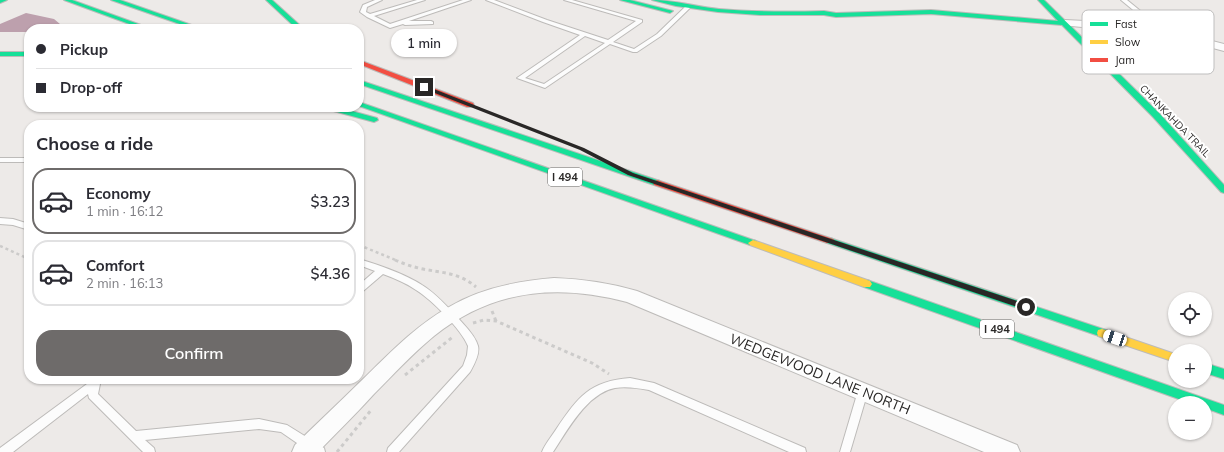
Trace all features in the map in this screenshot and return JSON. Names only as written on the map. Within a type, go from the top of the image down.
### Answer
[{"type":"main road","points":[[0,1],[4,0]]},
{"type":"main road","points":[[67,0],[135,24]]},
{"type":"main road","points":[[114,0],[185,24]]},
{"type":"main road","points":[[269,0],[295,24]]},
{"type":"main road","points":[[623,0],[744,20],[787,22],[832,19],[836,15],[931,12],[1065,23]]},
{"type":"main road","points":[[655,0],[685,10]]},
{"type":"main road","name":"CHANKAHDA TRAIL","points":[[1041,0],[1082,40]]},
{"type":"main road","points":[[0,54],[24,54]]},
{"type":"main road","points":[[0,62],[24,61]]},
{"type":"main road","points":[[364,64],[482,110]]},
{"type":"main road","name":"CHANKAHDA TRAIL","points":[[1115,74],[1156,115],[1224,190]]},
{"type":"main road","name":"I 494","points":[[364,84],[1168,356]]},
{"type":"main road","name":"I 494","points":[[364,106],[1224,410]]},
{"type":"main road","points":[[346,112],[603,190]]},
{"type":"main road","points":[[561,141],[582,149],[630,174]]},
{"type":"main road","points":[[1212,370],[1224,374]]},
{"type":"street","points":[[1065,23],[1082,24]]},
{"type":"street","points":[[1214,45],[1224,48]]},
{"type":"street","name":"WEDGEWOOD LANE NORTH","points":[[311,450],[410,346],[434,326],[449,316],[485,299],[511,290],[555,284],[584,286],[614,291],[631,296],[1009,452]]},
{"type":"lane","points":[[379,0],[365,6],[363,12],[390,26],[438,12],[468,0]]},
{"type":"lane","points":[[369,16],[422,0]]},
{"type":"lane","points":[[489,0],[545,21],[635,51],[659,35],[685,10]]},
{"type":"lane","points":[[568,0],[640,21],[545,86],[520,78],[585,34]]},
{"type":"lane","points":[[1124,0],[1136,10]]},
{"type":"lane","points":[[401,23],[431,23]]},
{"type":"lane","points":[[0,160],[24,160]]},
{"type":"lane","points":[[0,221],[13,222],[24,225]]},
{"type":"lane","points":[[364,264],[418,287],[430,296],[468,336],[473,346],[472,358],[467,369],[392,452]]},
{"type":"lane","points":[[364,286],[381,271]]},
{"type":"lane","points":[[547,452],[581,404],[592,392],[605,385],[618,381],[635,382],[650,386],[800,452]]},
{"type":"lane","points":[[4,452],[92,384]]},
{"type":"lane","points":[[95,384],[94,395],[150,452]]},
{"type":"lane","points":[[845,452],[863,391]]},
{"type":"lane","points":[[134,436],[259,424],[283,428],[311,450]]},
{"type":"path","points":[[0,246],[24,256]]},
{"type":"path","points":[[364,247],[414,267],[450,272],[472,283],[485,299],[496,321]]},
{"type":"shaded area","points":[[26,13],[54,19],[60,24],[24,24],[24,32],[0,32],[0,24]]},
{"type":"traffic: fast","points":[[0,1],[4,0]]},
{"type":"traffic: fast","points":[[67,0],[135,24]]},
{"type":"traffic: fast","points":[[114,0],[185,24]]},
{"type":"traffic: fast","points":[[269,0],[295,24]]},
{"type":"traffic: fast","points":[[623,0],[670,11]]},
{"type":"traffic: fast","points":[[655,0],[697,8],[739,12],[781,14],[824,13],[836,15],[931,12],[1065,23]]},
{"type":"traffic: fast","points":[[1041,0],[1082,41]]},
{"type":"traffic: fast","points":[[0,54],[24,54]]},
{"type":"traffic: fast","points":[[1115,74],[1156,115],[1224,190]]},
{"type":"traffic: fast","points":[[364,84],[657,183]]},
{"type":"traffic: fast","points":[[364,106],[753,243]]},
{"type":"traffic: fast","points":[[346,112],[374,120]]},
{"type":"traffic: fast","points":[[830,241],[1102,333]]},
{"type":"traffic: fast","points":[[867,284],[1224,410]]},
{"type":"traffic: fast","points":[[1212,370],[1224,374]]},
{"type":"traffic: slow","points":[[753,243],[867,284]]},
{"type":"traffic: slow","points":[[1102,333],[1168,356]]},
{"type":"traffic: jam","points":[[364,64],[470,105]]},
{"type":"traffic: jam","points":[[657,183],[830,241]]},
{"type":"route","points":[[424,87],[582,149],[630,174],[1026,307]]}]
